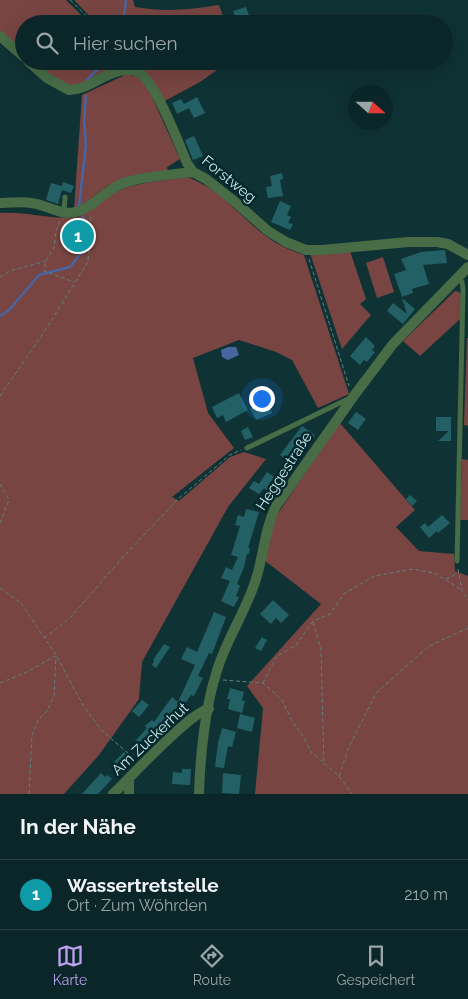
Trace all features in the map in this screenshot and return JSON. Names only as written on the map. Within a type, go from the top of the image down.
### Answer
[{"type":"street","points":[[0,36],[15,49]]},
{"type":"street","name":"Forstweg","points":[[39,70],[48,78],[69,90],[85,87],[120,71],[137,72],[142,75],[157,97],[193,172],[206,179],[268,231],[286,242],[306,250],[408,242],[437,242],[448,244],[468,255]]},
{"type":"street","points":[[0,203],[30,202],[64,212],[76,212],[122,184],[147,178],[193,172]]},
{"type":"street","name":"Heggestraße","points":[[198,794],[208,709],[215,679],[257,577],[268,522],[276,506],[393,344],[468,268]]},
{"type":"street","name":"Am Zuckerhut","points":[[113,794],[182,726],[202,710],[208,709]]},
{"type":"street","points":[[129,779],[129,794]]},
{"type":"lane","points":[[64,212],[65,198]]},
{"type":"lane","points":[[457,561],[463,289],[459,278]]},
{"type":"lane","points":[[247,448],[353,397]]},
{"type":"path","points":[[70,0],[86,15]]},
{"type":"path","points":[[0,396],[44,332],[88,262],[91,204]]},
{"type":"path","points":[[64,212],[56,231],[54,248],[46,261],[44,272],[75,282]]},
{"type":"path","points":[[306,250],[353,397]]},
{"type":"path","points":[[0,278],[10,271],[46,261]]},
{"type":"path","points":[[44,638],[70,618],[178,499],[230,455],[247,448]]},
{"type":"path","points":[[0,484],[9,500],[0,523]]},
{"type":"path","points":[[457,561],[462,590],[468,600]]},
{"type":"path","points":[[263,683],[276,658],[296,644],[313,621],[330,614],[344,594],[374,576],[413,569],[434,573],[462,590]]},
{"type":"path","points":[[445,579],[454,576],[458,571]]},
{"type":"path","points":[[0,588],[21,603],[56,655],[83,705],[101,730],[143,766]]},
{"type":"path","points":[[313,621],[321,650],[324,764]]},
{"type":"path","points":[[338,776],[348,749],[376,693],[429,646],[468,628]]},
{"type":"path","points":[[0,682],[26,672],[56,655]]},
{"type":"path","points":[[29,794],[32,735],[38,720],[47,710],[54,696],[56,655]]},
{"type":"path","points":[[215,679],[263,683],[282,700],[311,752],[338,776],[352,794]]},
{"type":"shaded area","points":[[0,0],[66,0],[81,15],[15,15],[15,44],[0,32]]},
{"type":"shaded area","points":[[74,0],[133,0],[135,7],[167,10],[219,5],[223,15],[88,15]]},
{"type":"shaded area","points":[[44,70],[135,70],[93,83],[76,86],[65,84]]},
{"type":"shaded area","points":[[139,70],[217,70],[200,82],[161,103]]},
{"type":"shaded area","points":[[127,74],[138,77],[148,88],[180,159],[167,167],[168,171],[130,178],[109,185],[74,209],[82,95]]},
{"type":"shaded area","points":[[186,177],[218,194],[268,238],[304,255],[349,394],[318,408],[292,360],[276,352],[239,340],[193,358],[208,413],[234,448],[172,497],[179,501],[230,457],[244,452],[266,459],[228,507],[142,662],[139,699],[99,755],[64,794],[0,794],[0,213],[76,217],[84,214],[107,196],[120,190],[148,182]]},
{"type":"shaded area","points":[[350,251],[366,299],[360,304],[371,315],[342,349],[310,253]]},
{"type":"shaded area","points":[[383,257],[394,292],[377,298],[366,263]]},
{"type":"shaded area","points":[[455,291],[461,295],[460,319],[420,356],[403,341]]},
{"type":"shaded area","points":[[468,338],[468,426],[464,425]]},
{"type":"shaded area","points":[[339,422],[415,510],[396,527],[419,551],[454,554],[455,571],[468,576],[468,794],[255,794],[263,708],[247,686],[321,604],[264,560],[275,518]]},
{"type":"shaded area","points":[[462,459],[468,460],[468,520],[460,520]]},
{"type":"water","points":[[228,347],[236,347],[239,355],[228,360],[222,357],[221,350]]},
{"type":"building","points":[[246,7],[249,15],[235,15],[233,11]]},
{"type":"building","points":[[197,97],[205,113],[194,118],[189,108],[177,114],[172,103],[181,99],[184,104]]},
{"type":"building","points":[[194,136],[203,156],[193,160],[185,140]]},
{"type":"building","points":[[282,173],[283,179],[280,180],[283,196],[268,198],[266,187],[272,186],[270,176]]},
{"type":"building","points":[[63,182],[74,186],[71,193],[62,190],[58,204],[46,200],[51,183],[62,186]]},
{"type":"building","points":[[280,201],[291,206],[287,215],[291,217],[288,223],[293,224],[290,230],[271,222]]},
{"type":"building","points":[[445,250],[447,263],[423,265],[429,284],[412,289],[413,293],[402,297],[394,274],[406,270],[401,259],[421,252]]},
{"type":"building","points":[[402,298],[415,309],[403,324],[387,311],[393,303],[407,314]]},
{"type":"building","points":[[366,337],[375,346],[372,350],[375,352],[367,362],[364,360],[360,365],[350,356]]},
{"type":"building","points":[[239,393],[248,410],[226,422],[223,415],[217,418],[212,407]]},
{"type":"building","points":[[267,401],[272,413],[256,420],[250,408]]},
{"type":"building","points":[[356,412],[366,419],[358,430],[348,423]]},
{"type":"building","points":[[436,417],[451,417],[451,441],[438,441],[449,431],[436,431]]},
{"type":"building","points":[[302,426],[315,435],[294,466],[280,455]]},
{"type":"building","points":[[248,427],[253,437],[245,440],[241,431]]},
{"type":"building","points":[[267,472],[283,483],[274,495],[264,488],[259,494],[249,488],[254,481],[259,484]]},
{"type":"building","points":[[410,495],[417,501],[412,506],[406,499]]},
{"type":"building","points":[[246,509],[259,512],[248,548],[250,548],[249,554],[247,554],[237,584],[240,586],[236,596],[239,597],[234,607],[221,601],[230,581],[221,578],[226,567],[232,570],[238,557],[231,555],[240,526],[235,525],[238,515],[244,517]]},
{"type":"building","points":[[442,515],[450,523],[429,538],[420,527],[425,523],[428,527]]},
{"type":"building","points":[[273,600],[289,615],[281,623],[276,618],[271,624],[260,614]]},
{"type":"building","points":[[214,612],[226,617],[212,654],[209,653],[198,676],[203,678],[194,696],[191,695],[169,725],[142,754],[132,745],[147,728],[145,726],[152,720],[154,722],[172,697],[178,702],[195,665],[181,659],[187,647],[197,652]]},
{"type":"building","points":[[262,637],[267,640],[261,651],[255,648]]},
{"type":"building","points":[[164,644],[170,647],[156,668],[152,665],[153,660]]},
{"type":"building","points":[[230,688],[244,692],[242,700],[245,701],[242,713],[228,709],[230,699],[227,699]]},
{"type":"building","points":[[142,700],[149,705],[139,717],[132,711]]},
{"type":"building","points":[[240,714],[255,718],[252,732],[237,728]]},
{"type":"building","points":[[222,728],[236,732],[232,747],[228,746],[224,768],[215,767]]},
{"type":"building","points":[[124,752],[132,762],[121,771],[113,763]]},
{"type":"building","points":[[182,769],[191,769],[190,785],[172,784],[173,772],[182,773]]},
{"type":"building","points":[[101,773],[105,777],[107,775],[112,779],[98,794],[82,794]]},
{"type":"building","points":[[223,773],[241,775],[239,794],[222,793]]},
{"type":"waterway","points":[[124,15],[126,0]]},
{"type":"waterway","points":[[87,80],[97,70]]},
{"type":"waterway","points":[[79,206],[86,145],[84,121],[86,96]]},
{"type":"waterway","points":[[0,316],[9,310],[39,275],[70,267],[81,253],[84,236],[83,217]]},
{"type":"place","name":"Wassertretstelle","points":[[78,236]]}]
